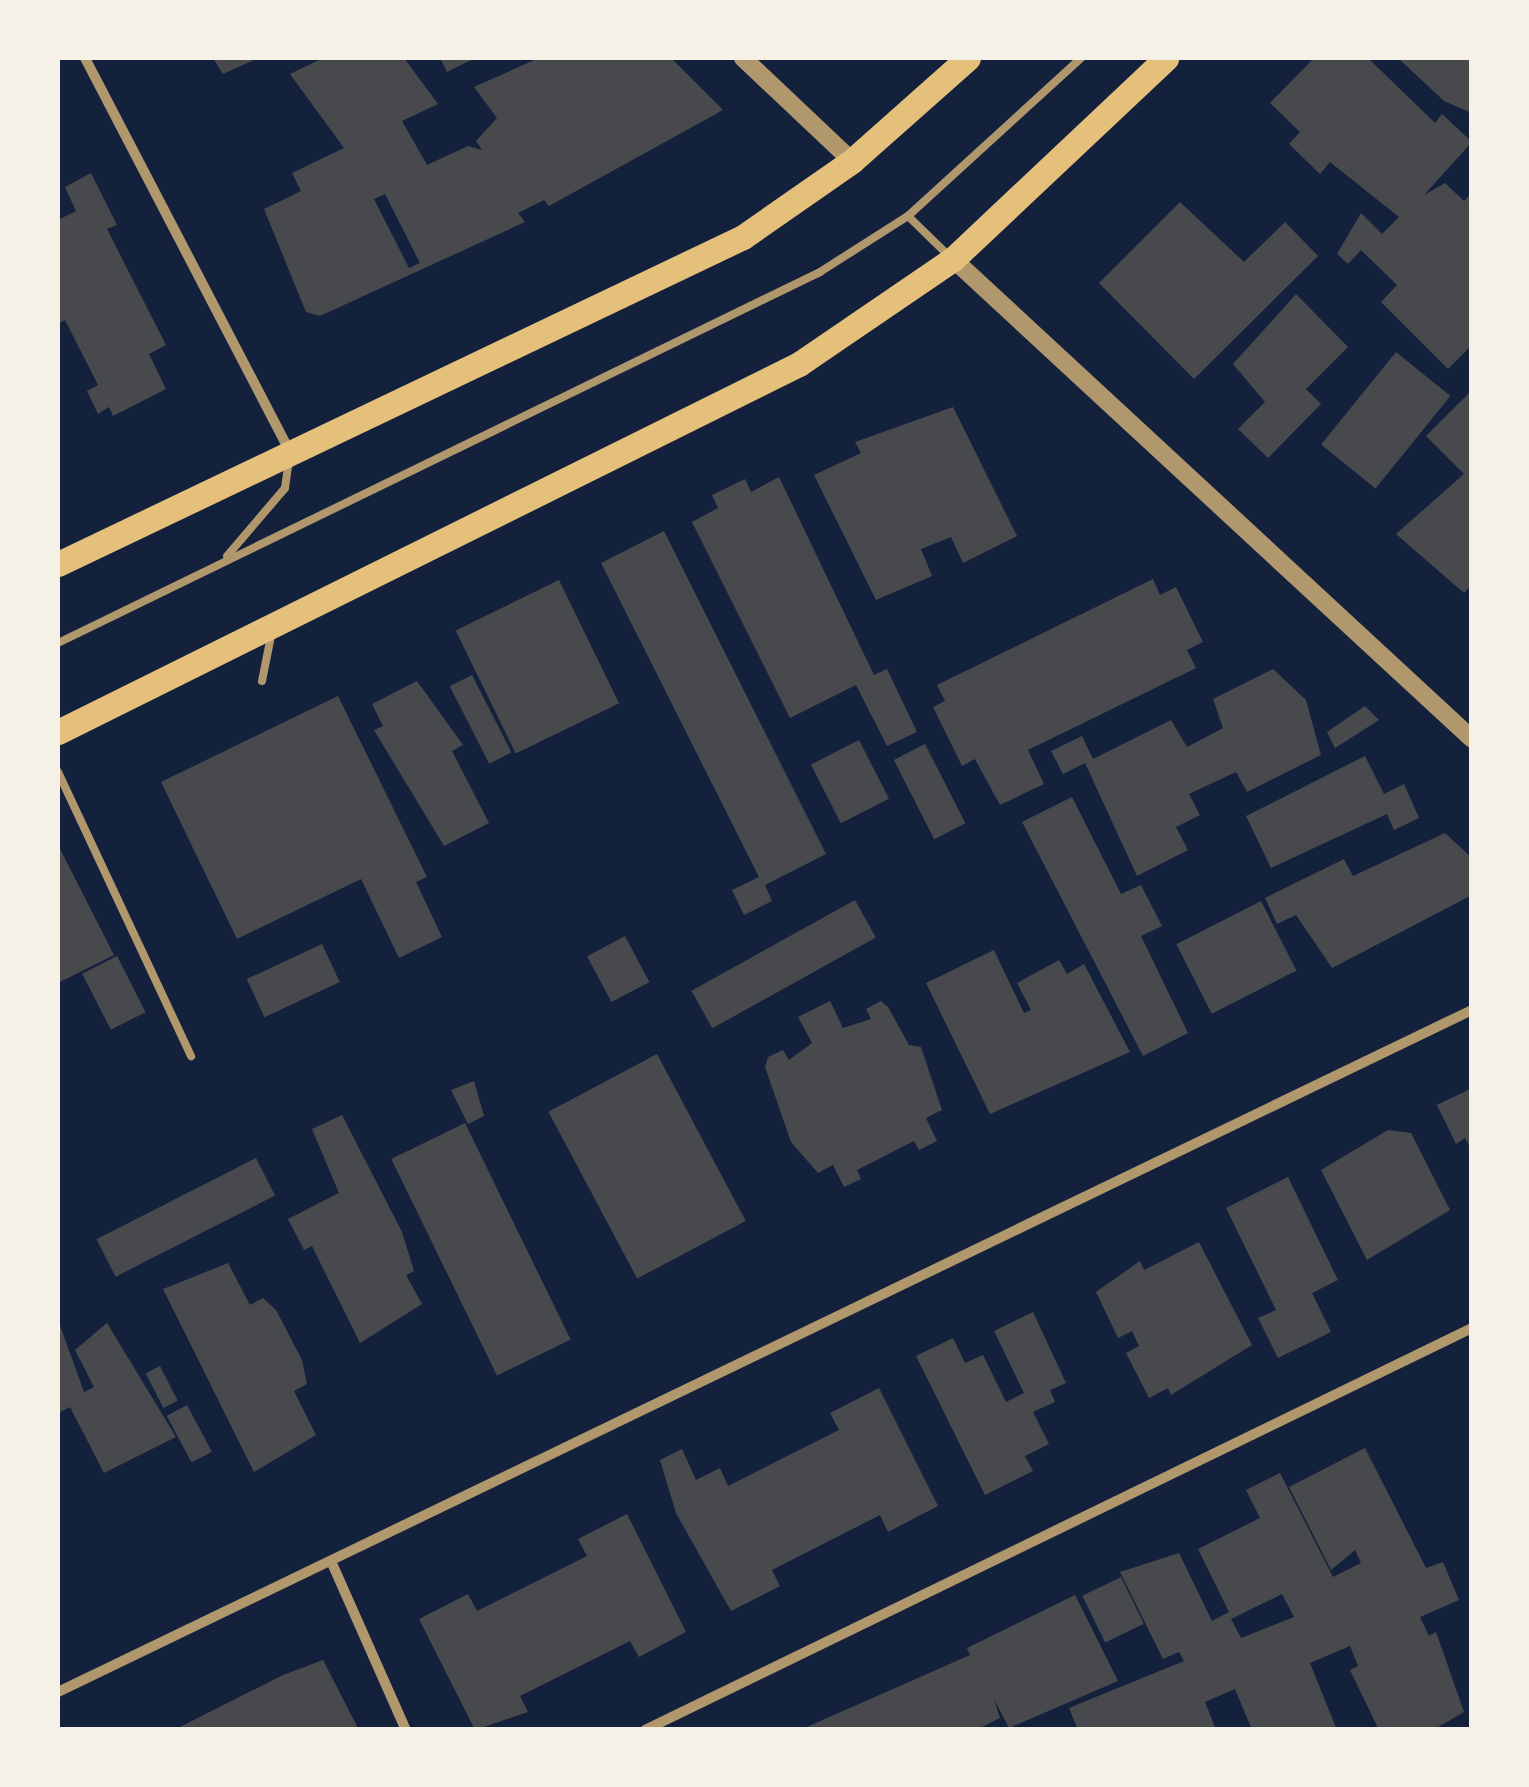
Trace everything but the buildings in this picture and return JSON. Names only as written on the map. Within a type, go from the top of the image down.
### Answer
[{"type":"main road","points":[[58,564],[743,237],[852,161],[968,58]]},
{"type":"main road","points":[[58,732],[799,364],[952,259],[1166,58]]},
{"type":"street","points":[[85,58],[290,452]]},
{"type":"street","points":[[743,58],[852,161]]},
{"type":"street","points":[[952,259],[1472,739]]},
{"type":"street","points":[[58,1692],[1472,1010]]},
{"type":"street","points":[[645,1730],[1472,1328]]},
{"type":"street","points":[[331,1561],[406,1730]]},
{"type":"lane","points":[[58,643],[820,272],[908,216],[1081,58]]},
{"type":"lane","points":[[908,216],[952,259]]},
{"type":"lane","points":[[226,558],[285,488],[290,452]]},
{"type":"lane","points":[[262,681],[273,625]]},
{"type":"lane","points":[[58,772],[191,1056]]}]
